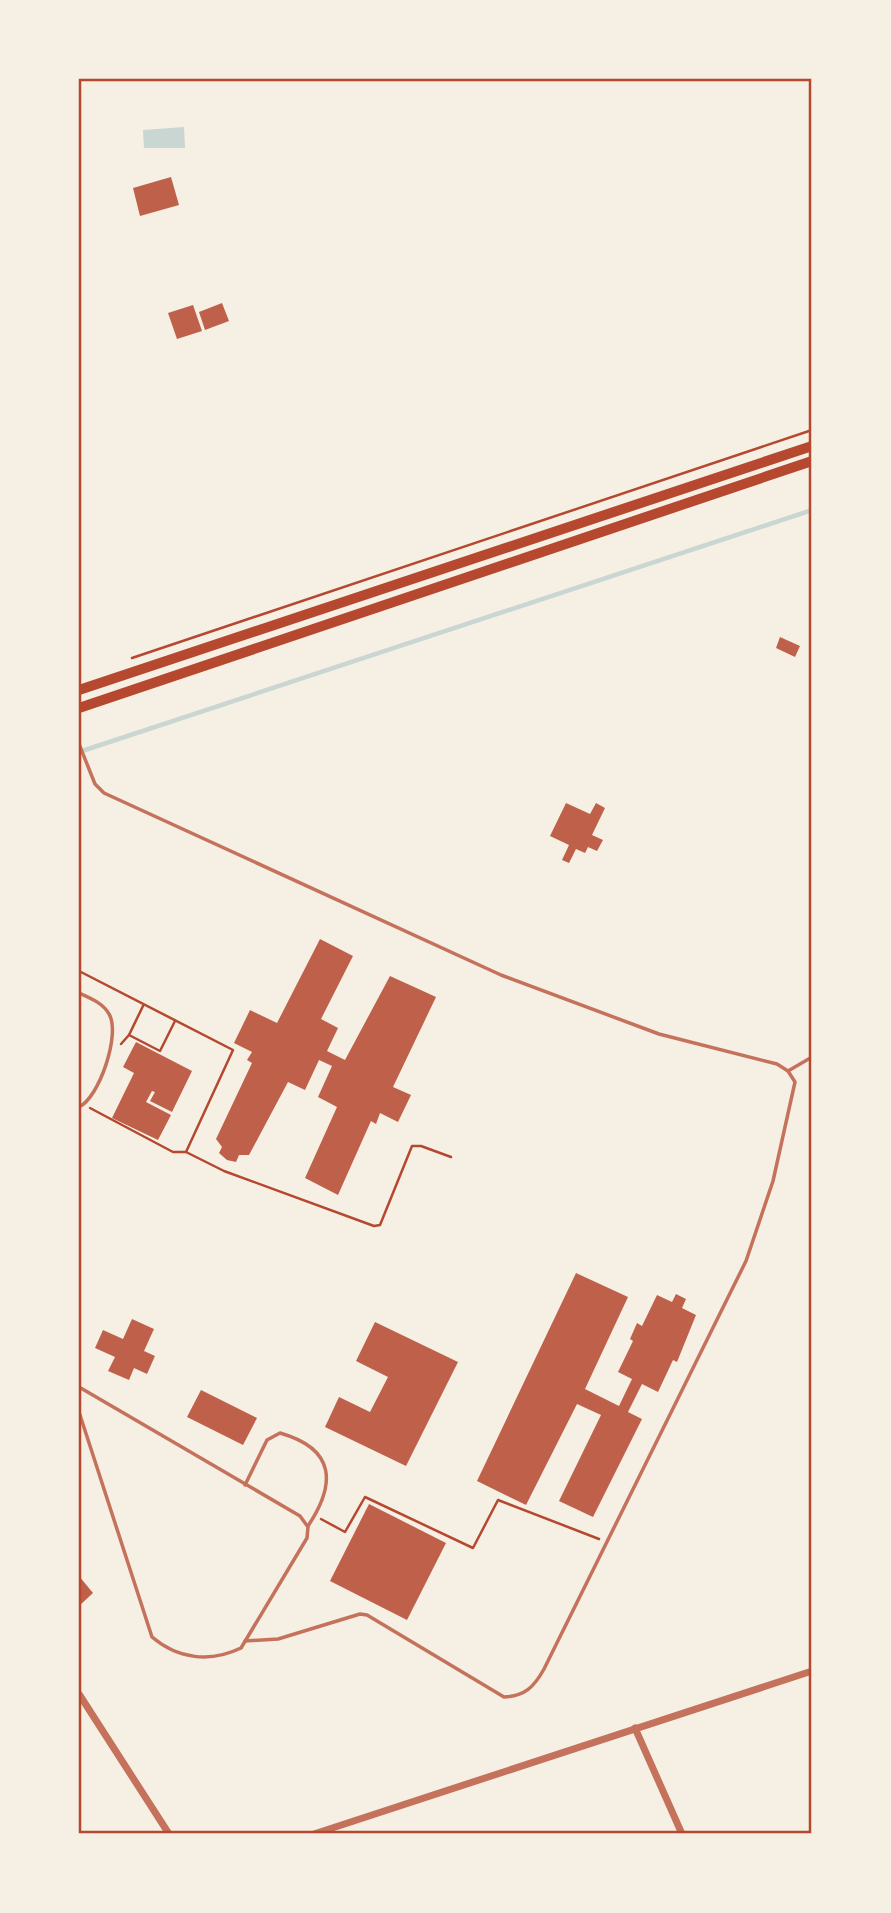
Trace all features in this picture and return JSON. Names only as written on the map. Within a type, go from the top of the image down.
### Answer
[{"type":"main road","points":[[79,690],[812,446]]},
{"type":"main road","points":[[79,708],[812,461]]},
{"type":"street","points":[[314,1834],[812,1671]]},
{"type":"street","points":[[79,1694],[169,1834]]},
{"type":"street","points":[[635,1728],[682,1834]]},
{"type":"lane","points":[[79,744],[95,784],[104,793],[501,975],[659,1034],[777,1064],[788,1071],[795,1082],[773,1181],[746,1261],[544,1668],[528,1691],[518,1696],[504,1697],[367,1615],[360,1614],[278,1639],[245,1641]]},
{"type":"lane","points":[[79,993],[100,1004],[114,1025],[114,1045],[95,1087],[81,1106]]},
{"type":"lane","points":[[788,1071],[812,1057]]},
{"type":"lane","points":[[79,1387],[300,1516],[308,1527]]},
{"type":"lane","points":[[79,1412],[152,1637],[165,1648],[201,1658],[223,1656],[240,1648],[307,1538],[308,1527],[324,1501],[327,1471],[315,1452],[293,1437],[280,1433],[267,1440],[245,1485]]},
{"type":"path","points":[[131,658],[812,430]]},
{"type":"path","points":[[79,971],[233,1050],[186,1152]]},
{"type":"path","points":[[114,1045],[124,1044],[143,1005]]},
{"type":"path","points":[[129,1035],[160,1051],[175,1021]]},
{"type":"path","points":[[81,1106],[173,1152],[186,1152],[224,1171],[374,1226],[380,1225],[412,1146],[421,1146],[451,1157]]},
{"type":"path","points":[[315,1516],[345,1532],[365,1497],[473,1548],[498,1500],[605,1541]]},
{"type":"shaded area","points":[[184,127],[185,148],[144,148],[143,130]]},
{"type":"building","points":[[171,177],[179,205],[140,216],[133,188]]},
{"type":"building","points":[[222,303],[229,321],[205,330],[199,312]]},
{"type":"building","points":[[193,305],[202,331],[177,339],[168,313]]},
{"type":"building","points":[[780,637],[800,646],[795,657],[776,648]]},
{"type":"building","points":[[566,803],[590,814],[596,803],[605,808],[592,835],[603,840],[597,851],[588,847],[585,853],[576,849],[569,863],[562,860],[569,845],[550,836]]},
{"type":"building","points":[[320,939],[353,956],[321,1019],[338,1028],[327,1051],[345,1060],[390,976],[436,997],[393,1087],[411,1095],[398,1122],[380,1113],[376,1124],[371,1121],[338,1195],[305,1178],[337,1107],[318,1097],[332,1066],[319,1060],[305,1090],[288,1082],[249,1155],[239,1155],[236,1162],[227,1160],[219,1153],[222,1147],[216,1139],[252,1063],[247,1060],[252,1052],[234,1043],[250,1010],[277,1023]]},
{"type":"building","points":[[136,1042],[192,1071],[172,1112],[150,1101],[155,1092],[152,1091],[146,1102],[171,1115],[158,1140],[112,1118],[134,1073],[123,1067]]},
{"type":"building","points":[[576,1273],[628,1297],[585,1389],[619,1406],[632,1379],[618,1372],[633,1341],[630,1339],[637,1323],[642,1326],[657,1295],[672,1302],[676,1294],[686,1299],[682,1308],[696,1315],[677,1362],[673,1360],[658,1392],[642,1384],[628,1412],[642,1419],[593,1517],[559,1501],[601,1415],[577,1404],[526,1505],[477,1481]]},
{"type":"building","points":[[132,1319],[154,1329],[144,1351],[155,1356],[147,1374],[134,1368],[129,1380],[108,1371],[115,1357],[95,1348],[103,1330],[123,1339]]},
{"type":"building","points":[[375,1322],[458,1362],[406,1466],[325,1427],[339,1397],[370,1412],[388,1377],[356,1361]]},
{"type":"building","points":[[201,1390],[257,1418],[243,1445],[187,1417]]},
{"type":"building","points":[[369,1504],[446,1543],[407,1620],[330,1581]]},
{"type":"building","points":[[79,1576],[93,1593],[79,1606]]},
{"type":"waterway","points":[[79,752],[812,510]]}]
